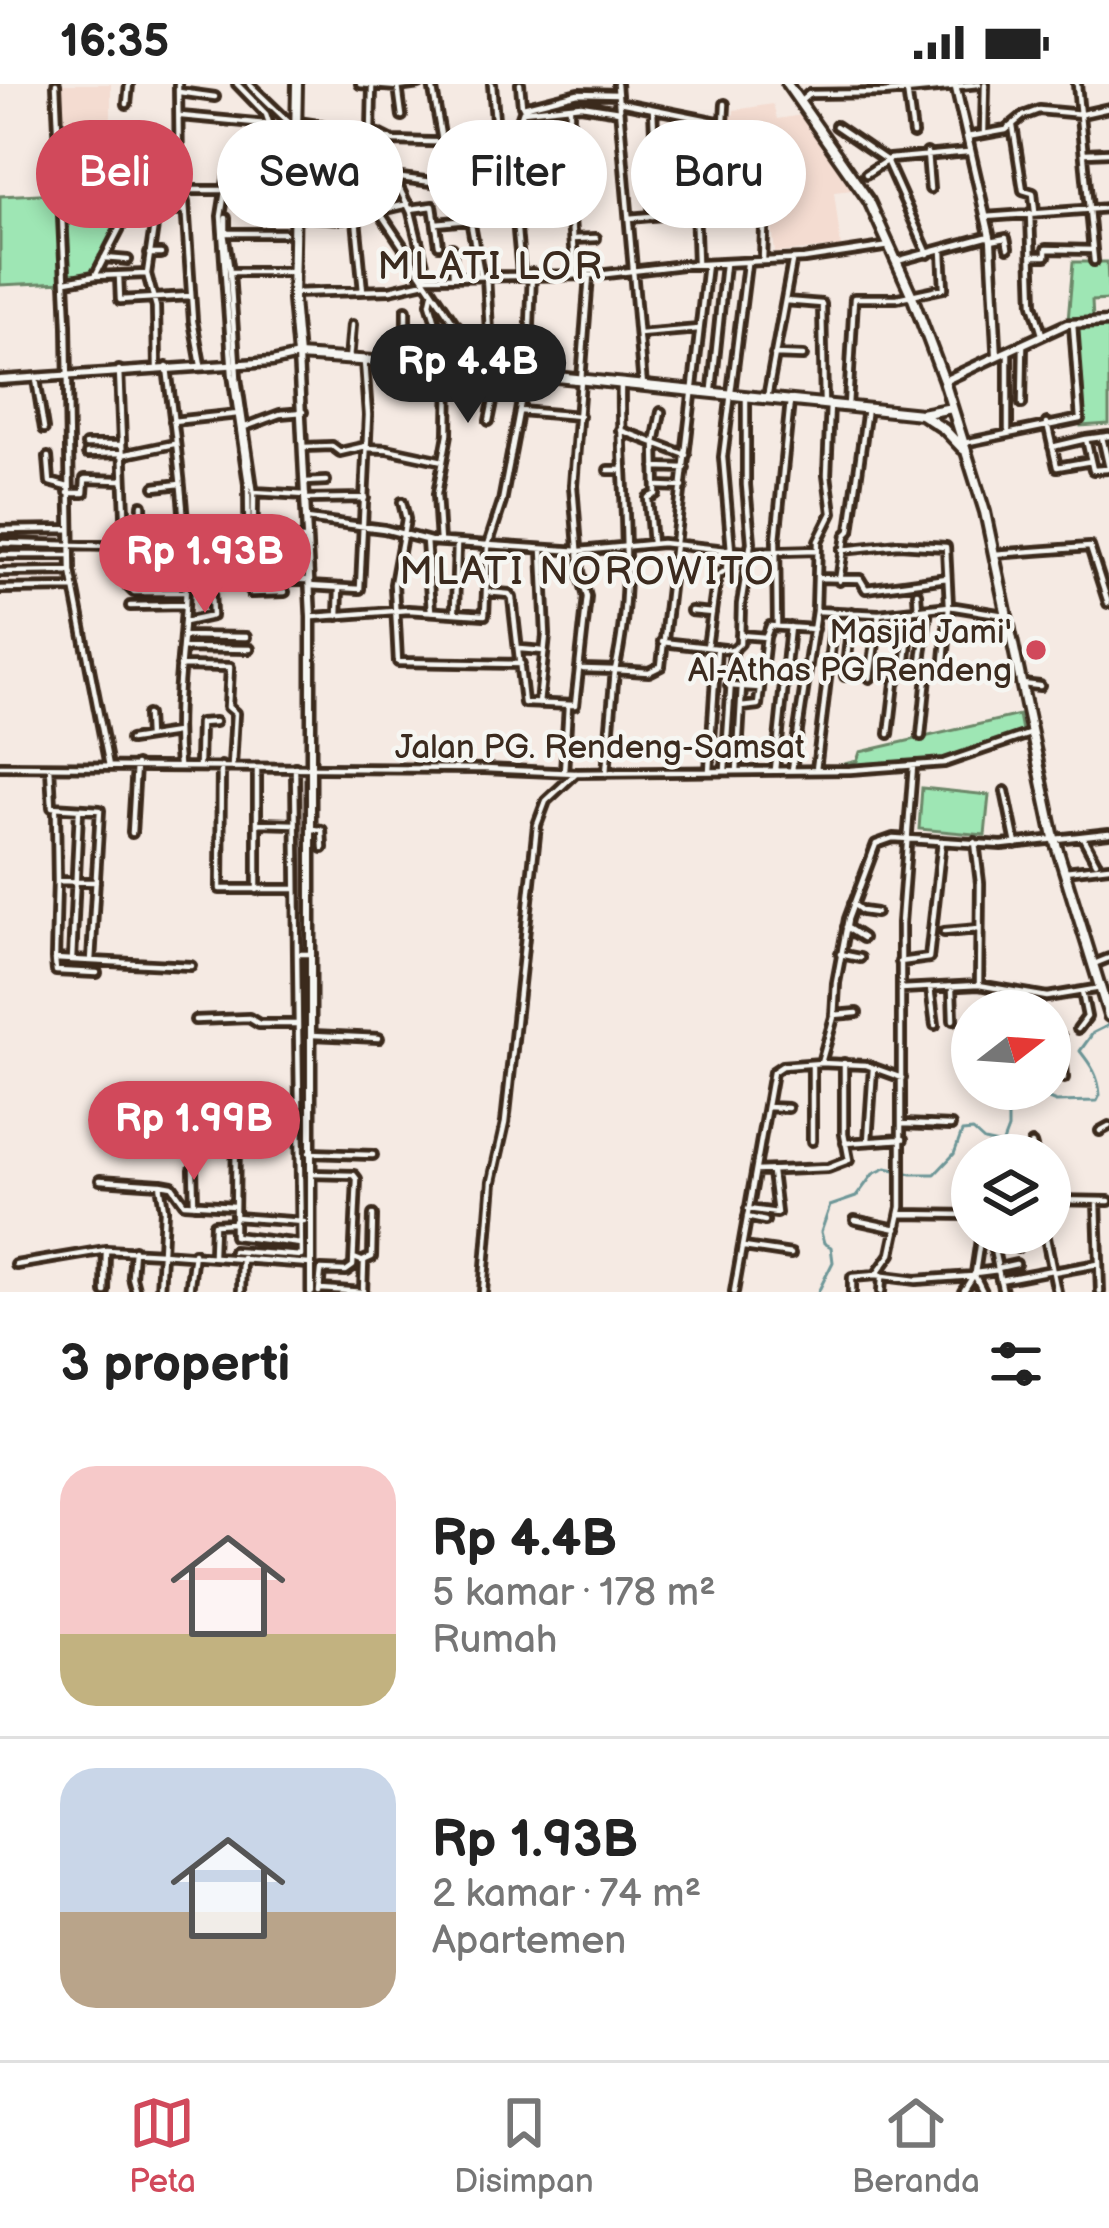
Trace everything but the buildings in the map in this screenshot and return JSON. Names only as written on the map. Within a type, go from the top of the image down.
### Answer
[{"type":"main road","points":[[295,120],[297,84]]},
{"type":"main road","points":[[788,84],[860,186],[912,296],[944,381],[994,554],[1054,838],[1109,1016]]},
{"type":"main road","points":[[296,228],[293,293],[300,356],[921,414],[952,408]]},
{"type":"main road","points":[[921,414],[944,429],[968,455]]},
{"type":"street","points":[[56,84],[58,120]]},
{"type":"street","points":[[127,104],[129,84]]},
{"type":"street","points":[[237,84],[269,120]]},
{"type":"street","points":[[249,84],[287,120]]},
{"type":"street","points":[[360,84],[419,84]]},
{"type":"street","points":[[432,84],[438,120]]},
{"type":"street","points":[[492,84],[495,120]]},
{"type":"street","points":[[520,84],[520,120]]},
{"type":"street","points":[[617,84],[643,386]]},
{"type":"street","points":[[801,103],[809,94],[982,84],[984,134]]},
{"type":"street","points":[[1077,84],[1094,261]]},
{"type":"street","points":[[806,85],[809,94]]},
{"type":"street","points":[[398,86],[403,116]]},
{"type":"street","points":[[955,86],[990,238],[998,356]]},
{"type":"street","points":[[371,120],[372,87]]},
{"type":"street","points":[[179,120],[178,88],[215,97]]},
{"type":"street","points":[[907,90],[913,134]]},
{"type":"street","points":[[523,109],[578,93],[705,120]]},
{"type":"street","points":[[724,120],[725,104]]},
{"type":"street","points":[[523,109],[570,105],[619,111]]},
{"type":"street","points":[[570,105],[575,275]]},
{"type":"street","points":[[965,137],[1013,126],[1039,110],[1082,114],[1109,108]]},
{"type":"street","points":[[653,109],[654,120]]},
{"type":"street","points":[[179,116],[217,122]]},
{"type":"street","points":[[836,126],[886,160],[928,254]]},
{"type":"street","points":[[1013,126],[1022,190],[1033,194],[1033,304],[1042,334]]},
{"type":"street","points":[[866,174],[886,160],[968,152]]},
{"type":"street","points":[[1086,153],[1109,152]]},
{"type":"street","points":[[927,153],[930,190]]},
{"type":"street","points":[[403,196],[432,293],[454,323],[503,372],[489,421]]},
{"type":"street","points":[[403,208],[427,206]]},
{"type":"street","points":[[985,217],[1109,208]]},
{"type":"street","points":[[63,228],[70,571],[109,766]]},
{"type":"street","points":[[95,276],[120,228]]},
{"type":"street","points":[[155,228],[147,274],[155,298],[157,368]]},
{"type":"street","points":[[186,228],[190,296],[202,365]]},
{"type":"street","points":[[224,228],[254,581],[360,589],[366,487],[364,361]]},
{"type":"street","points":[[224,233],[225,228]]},
{"type":"street","points":[[357,228],[363,291]]},
{"type":"street","points":[[391,228],[426,279]]},
{"type":"street","points":[[437,228],[439,244]]},
{"type":"street","points":[[474,228],[491,355]]},
{"type":"street","points":[[515,228],[521,273]]},
{"type":"street","points":[[696,228],[697,265]]},
{"type":"street","points":[[763,261],[764,228]]},
{"type":"street","points":[[224,233],[284,233]]},
{"type":"street","points":[[573,239],[596,238]]},
{"type":"street","points":[[896,261],[990,238],[1006,238],[1008,248]]},
{"type":"street","points":[[293,293],[397,290],[453,275],[589,275],[792,260],[890,247]]},
{"type":"street","points":[[452,248],[453,275]]},
{"type":"street","points":[[1031,256],[1046,256],[1046,250],[1093,250]]},
{"type":"street","points":[[848,406],[854,298],[912,296],[945,288],[942,251]]},
{"type":"street","points":[[148,254],[161,254]]},
{"type":"street","points":[[104,258],[128,260]]},
{"type":"street","points":[[767,398],[792,260]]},
{"type":"street","points":[[707,647],[717,575],[726,571],[730,549],[722,472],[747,262]]},
{"type":"street","points":[[580,668],[658,670],[707,264]]},
{"type":"street","points":[[712,393],[725,264]]},
{"type":"street","points":[[227,273],[294,272]]},
{"type":"street","points":[[311,617],[430,611],[485,615],[488,545],[502,502],[527,375],[532,273]]},
{"type":"street","points":[[66,281],[147,274]]},
{"type":"street","points":[[118,275],[119,300],[190,296]]},
{"type":"street","points":[[487,592],[511,596],[524,703],[575,705],[586,611],[573,486],[589,275]]},
{"type":"street","points":[[432,293],[438,330]]},
{"type":"street","points":[[784,301],[822,304],[832,513],[817,550],[814,629],[792,770]]},
{"type":"street","points":[[406,310],[406,363]]},
{"type":"street","points":[[944,381],[1042,334],[1073,324],[1109,322]]},
{"type":"street","points":[[964,443],[1079,419],[1073,324]]},
{"type":"street","points":[[349,360],[352,326]]},
{"type":"street","points":[[639,334],[698,329]]},
{"type":"street","points":[[1022,404],[1023,344]]},
{"type":"street","points":[[1008,352],[1008,433]]},
{"type":"street","points":[[774,355],[803,356]]},
{"type":"street","points":[[0,380],[300,356],[311,617],[295,824],[295,889],[312,1035],[313,1153],[306,1223],[316,1291],[362,1292],[363,1261]]},
{"type":"street","points":[[234,363],[254,492],[250,592],[285,592]]},
{"type":"street","points":[[167,367],[184,538],[185,622],[175,702],[179,766]]},
{"type":"street","points":[[440,542],[449,367]]},
{"type":"street","points":[[119,370],[124,544],[130,590],[185,592]]},
{"type":"street","points":[[36,379],[44,429]]},
{"type":"street","points":[[606,772],[626,549],[621,385]]},
{"type":"street","points":[[662,642],[740,647],[750,552],[746,396]]},
{"type":"street","points":[[777,626],[776,553],[790,401]]},
{"type":"street","points":[[838,580],[850,531],[867,409]]},
{"type":"street","points":[[519,411],[580,416]]},
{"type":"street","points":[[243,428],[280,414],[303,412]]},
{"type":"street","points":[[652,544],[648,497],[656,495],[655,443],[661,412]]},
{"type":"street","points":[[172,421],[238,414]]},
{"type":"street","points":[[1047,423],[1058,467],[1091,461]]},
{"type":"street","points":[[620,430],[686,455]]},
{"type":"street","points":[[1052,447],[1086,440],[1106,436],[1109,468],[1095,471],[1086,440]]},
{"type":"street","points":[[87,454],[176,443]]},
{"type":"street","points":[[86,445],[121,451]]},
{"type":"street","points":[[304,447],[332,446],[340,452],[387,448],[444,462]]},
{"type":"street","points":[[48,458],[50,482],[68,490],[84,494],[85,479],[122,480]]},
{"type":"street","points":[[655,467],[685,468]]},
{"type":"street","points":[[608,470],[620,470]]},
{"type":"street","points":[[306,482],[326,481]]},
{"type":"street","points":[[155,487],[181,484]]},
{"type":"street","points":[[656,487],[683,487]]},
{"type":"street","points":[[254,492],[365,498]]},
{"type":"street","points":[[402,502],[406,515],[394,580],[398,662],[521,664]]},
{"type":"street","points":[[142,506],[142,546]]},
{"type":"street","points":[[307,519],[440,542],[542,550],[652,544],[776,553],[817,550]]},
{"type":"street","points":[[142,526],[155,526]]},
{"type":"street","points":[[0,530],[70,529]]},
{"type":"street","points":[[185,622],[212,616],[208,537]]},
{"type":"street","points":[[184,538],[308,539]]},
{"type":"street","points":[[426,540],[430,611]]},
{"type":"street","points":[[0,543],[184,548]]},
{"type":"street","points":[[455,612],[457,544]]},
{"type":"street","points":[[842,550],[943,544],[949,606],[943,672],[927,676],[921,736]]},
{"type":"street","points":[[994,554],[1090,547],[1108,603]]},
{"type":"street","points":[[513,548],[514,556]]},
{"type":"street","points":[[539,704],[545,651],[542,550]]},
{"type":"street","points":[[0,555],[70,555]]},
{"type":"street","points":[[0,572],[70,571]]},
{"type":"street","points":[[817,578],[860,579],[866,589],[947,578]]},
{"type":"street","points":[[0,590],[74,588]]},
{"type":"street","points":[[338,616],[339,589]]},
{"type":"street","points":[[889,734],[895,683],[905,670],[917,592]]},
{"type":"street","points":[[130,606],[185,605]]},
{"type":"street","points":[[816,611],[879,614],[949,606],[1004,615]]},
{"type":"street","points":[[920,669],[928,609]]},
{"type":"street","points":[[691,611],[712,613]]},
{"type":"street","points":[[816,770],[836,612]]},
{"type":"street","points":[[845,676],[852,612]]},
{"type":"street","points":[[870,678],[879,614]]},
{"type":"street","points":[[775,770],[790,627]]},
{"type":"street","points":[[741,707],[758,706],[768,628],[814,629]]},
{"type":"street","points":[[740,635],[766,637]]},
{"type":"street","points":[[183,636],[246,637]]},
{"type":"street","points":[[182,648],[250,649]]},
{"type":"street","points":[[709,771],[717,648]]},
{"type":"street","points":[[520,649],[545,651]]},
{"type":"street","points":[[725,771],[733,650]]},
{"type":"street","points":[[180,666],[230,667],[228,707],[235,712],[232,766]]},
{"type":"street","points":[[1020,684],[1040,686]]},
{"type":"street","points":[[729,686],[760,688]]},
{"type":"street","points":[[737,771],[742,686]]},
{"type":"street","points":[[564,772],[568,706]]},
{"type":"street","points":[[147,715],[148,737]]},
{"type":"street","points":[[199,766],[200,723],[215,722]]},
{"type":"street","points":[[130,740],[176,733]]},
{"type":"street","name":"Jalan PG. Rendeng-Samsat","points":[[0,766],[576,773],[889,769],[944,763],[1029,734]]},
{"type":"street","points":[[132,832],[136,765]]},
{"type":"street","points":[[50,766],[51,805],[100,809],[91,961]]},
{"type":"street","points":[[221,766],[220,889],[295,889]]},
{"type":"street","points":[[257,766],[257,890]]},
{"type":"street","points":[[880,1292],[879,1276],[891,1254],[902,1184],[900,962],[914,766]]},
{"type":"street","points":[[302,767],[314,829],[298,1024],[300,1129],[308,1178]]},
{"type":"street","points":[[483,1292],[492,1180],[505,1123],[537,826],[546,801],[576,773]]},
{"type":"street","points":[[1005,790],[1016,844]]},
{"type":"street","points":[[73,960],[79,808]]},
{"type":"street","points":[[56,809],[56,971],[97,974]]},
{"type":"street","points":[[257,823],[295,824]]},
{"type":"street","points":[[314,829],[322,831],[323,848]]},
{"type":"street","points":[[821,1064],[834,1015],[840,954],[876,844],[893,838],[1016,844],[1109,833]]},
{"type":"street","points":[[1082,836],[1090,857],[1099,865]]},
{"type":"street","points":[[900,962],[929,958],[942,841]]},
{"type":"street","points":[[975,842],[979,986]]},
{"type":"street","points":[[1065,871],[1109,866]]},
{"type":"street","points":[[57,881],[96,882]]},
{"type":"street","points":[[854,904],[876,913]]},
{"type":"street","points":[[847,928],[863,938]]},
{"type":"street","points":[[944,932],[979,929]]},
{"type":"street","points":[[840,954],[860,958]]},
{"type":"street","points":[[1094,964],[1109,958]]},
{"type":"street","points":[[55,959],[191,966]]},
{"type":"street","points":[[901,989],[979,986],[1000,990]]},
{"type":"street","points":[[930,988],[935,1025]]},
{"type":"street","points":[[1071,993],[1101,988]]},
{"type":"street","points":[[1078,1029],[1087,1017],[1082,992]]},
{"type":"street","points":[[834,1015],[857,1013]]},
{"type":"street","points":[[195,1020],[249,1018],[259,1024],[298,1024]]},
{"type":"street","points":[[312,1035],[380,1038]]},
{"type":"street","points":[[734,1292],[774,1070],[844,1063],[902,1078]]},
{"type":"street","points":[[754,1172],[834,1166],[849,1158],[844,1063]]},
{"type":"street","points":[[812,1065],[812,1141]]},
{"type":"street","points":[[868,1141],[873,1068]]},
{"type":"street","points":[[767,1107],[788,1108]]},
{"type":"street","points":[[904,1124],[951,1126]]},
{"type":"street","points":[[1100,1131],[1109,1126]]},
{"type":"street","points":[[236,1129],[233,1235],[242,1292]]},
{"type":"street","points":[[300,1129],[310,1129]]},
{"type":"street","points":[[845,1143],[903,1139]]},
{"type":"street","points":[[313,1153],[373,1155]]},
{"type":"street","points":[[193,1169],[194,1204]]},
{"type":"street","points":[[748,1213],[777,1213],[772,1172]]},
{"type":"street","points":[[308,1178],[322,1174],[356,1177],[352,1269],[323,1269],[315,1280]]},
{"type":"street","points":[[100,1180],[172,1186],[180,1200],[234,1206]]},
{"type":"street","points":[[160,1184],[164,1209],[160,1292]]},
{"type":"street","points":[[1071,1201],[1109,1201]]},
{"type":"street","points":[[1096,1202],[1100,1292]]},
{"type":"street","points":[[748,1213],[765,1221]]},
{"type":"street","points":[[900,1214],[951,1215]]},
{"type":"street","points":[[354,1258],[372,1257],[373,1215]]},
{"type":"street","points":[[213,1255],[214,1224],[234,1220],[306,1223]]},
{"type":"street","points":[[855,1220],[897,1228]]},
{"type":"street","points":[[16,1265],[106,1250],[299,1258],[306,1223]]},
{"type":"street","points":[[233,1235],[301,1244]]},
{"type":"street","points":[[744,1247],[791,1254]]},
{"type":"street","points":[[105,1292],[106,1250]]},
{"type":"street","points":[[134,1250],[136,1292]]},
{"type":"street","points":[[189,1292],[194,1253]]},
{"type":"street","points":[[963,1292],[974,1274],[977,1254]]},
{"type":"street","points":[[995,1254],[1003,1292]]},
{"type":"street","points":[[1049,1254],[1057,1292]]},
{"type":"street","points":[[236,1255],[310,1264]]},
{"type":"street","points":[[852,1292],[852,1277],[974,1274],[1016,1264]]},
{"type":"street","points":[[1000,1280],[1098,1264]]},
{"type":"street","points":[[974,1274],[982,1292]]},
{"type":"shaded area","points":[[61,84],[111,84],[111,118],[63,119]]},
{"type":"shaded area","points":[[773,104],[777,119],[802,115],[805,120],[728,120],[734,110]]},
{"type":"shaded area","points":[[806,121],[852,190],[834,192],[841,247],[775,253],[772,228],[806,228]]},
{"type":"green space","points":[[36,194],[36,228],[61,228],[64,282],[0,285],[0,196]]},
{"type":"green space","points":[[68,228],[116,228],[92,270],[71,277]]},
{"type":"green space","points":[[1073,262],[1107,262],[1109,300],[1092,301],[1093,320],[1068,321]]},
{"type":"green space","points":[[1109,325],[1109,424],[1081,426],[1075,326]]},
{"type":"green space","points":[[1019,715],[1023,736],[943,763],[839,770],[840,765],[857,761],[860,752]]},
{"type":"green space","points":[[922,788],[989,795],[985,835],[919,829]]},
{"type":"waterway","points":[[242,84],[280,120]]},
{"type":"waterway","points":[[1071,1102],[1097,1101],[1100,1095],[1096,1076],[1080,1051],[1093,1033],[1109,1025]]},
{"type":"waterway","points":[[818,1292],[833,1262],[831,1247],[824,1243],[821,1232],[830,1206],[856,1197],[873,1174],[886,1168],[935,1174],[954,1154],[962,1132],[973,1131],[984,1141],[1002,1145],[1008,1110]]},
{"type":"place","name":"Masjid Jami' Al-Athas PG Rendeng","points":[[1036,650]]},
{"type":"district","name":"MLATI LOR","points":[[491,265]]},
{"type":"district","name":"MLATI NOROWITO","points":[[588,570]]}]
